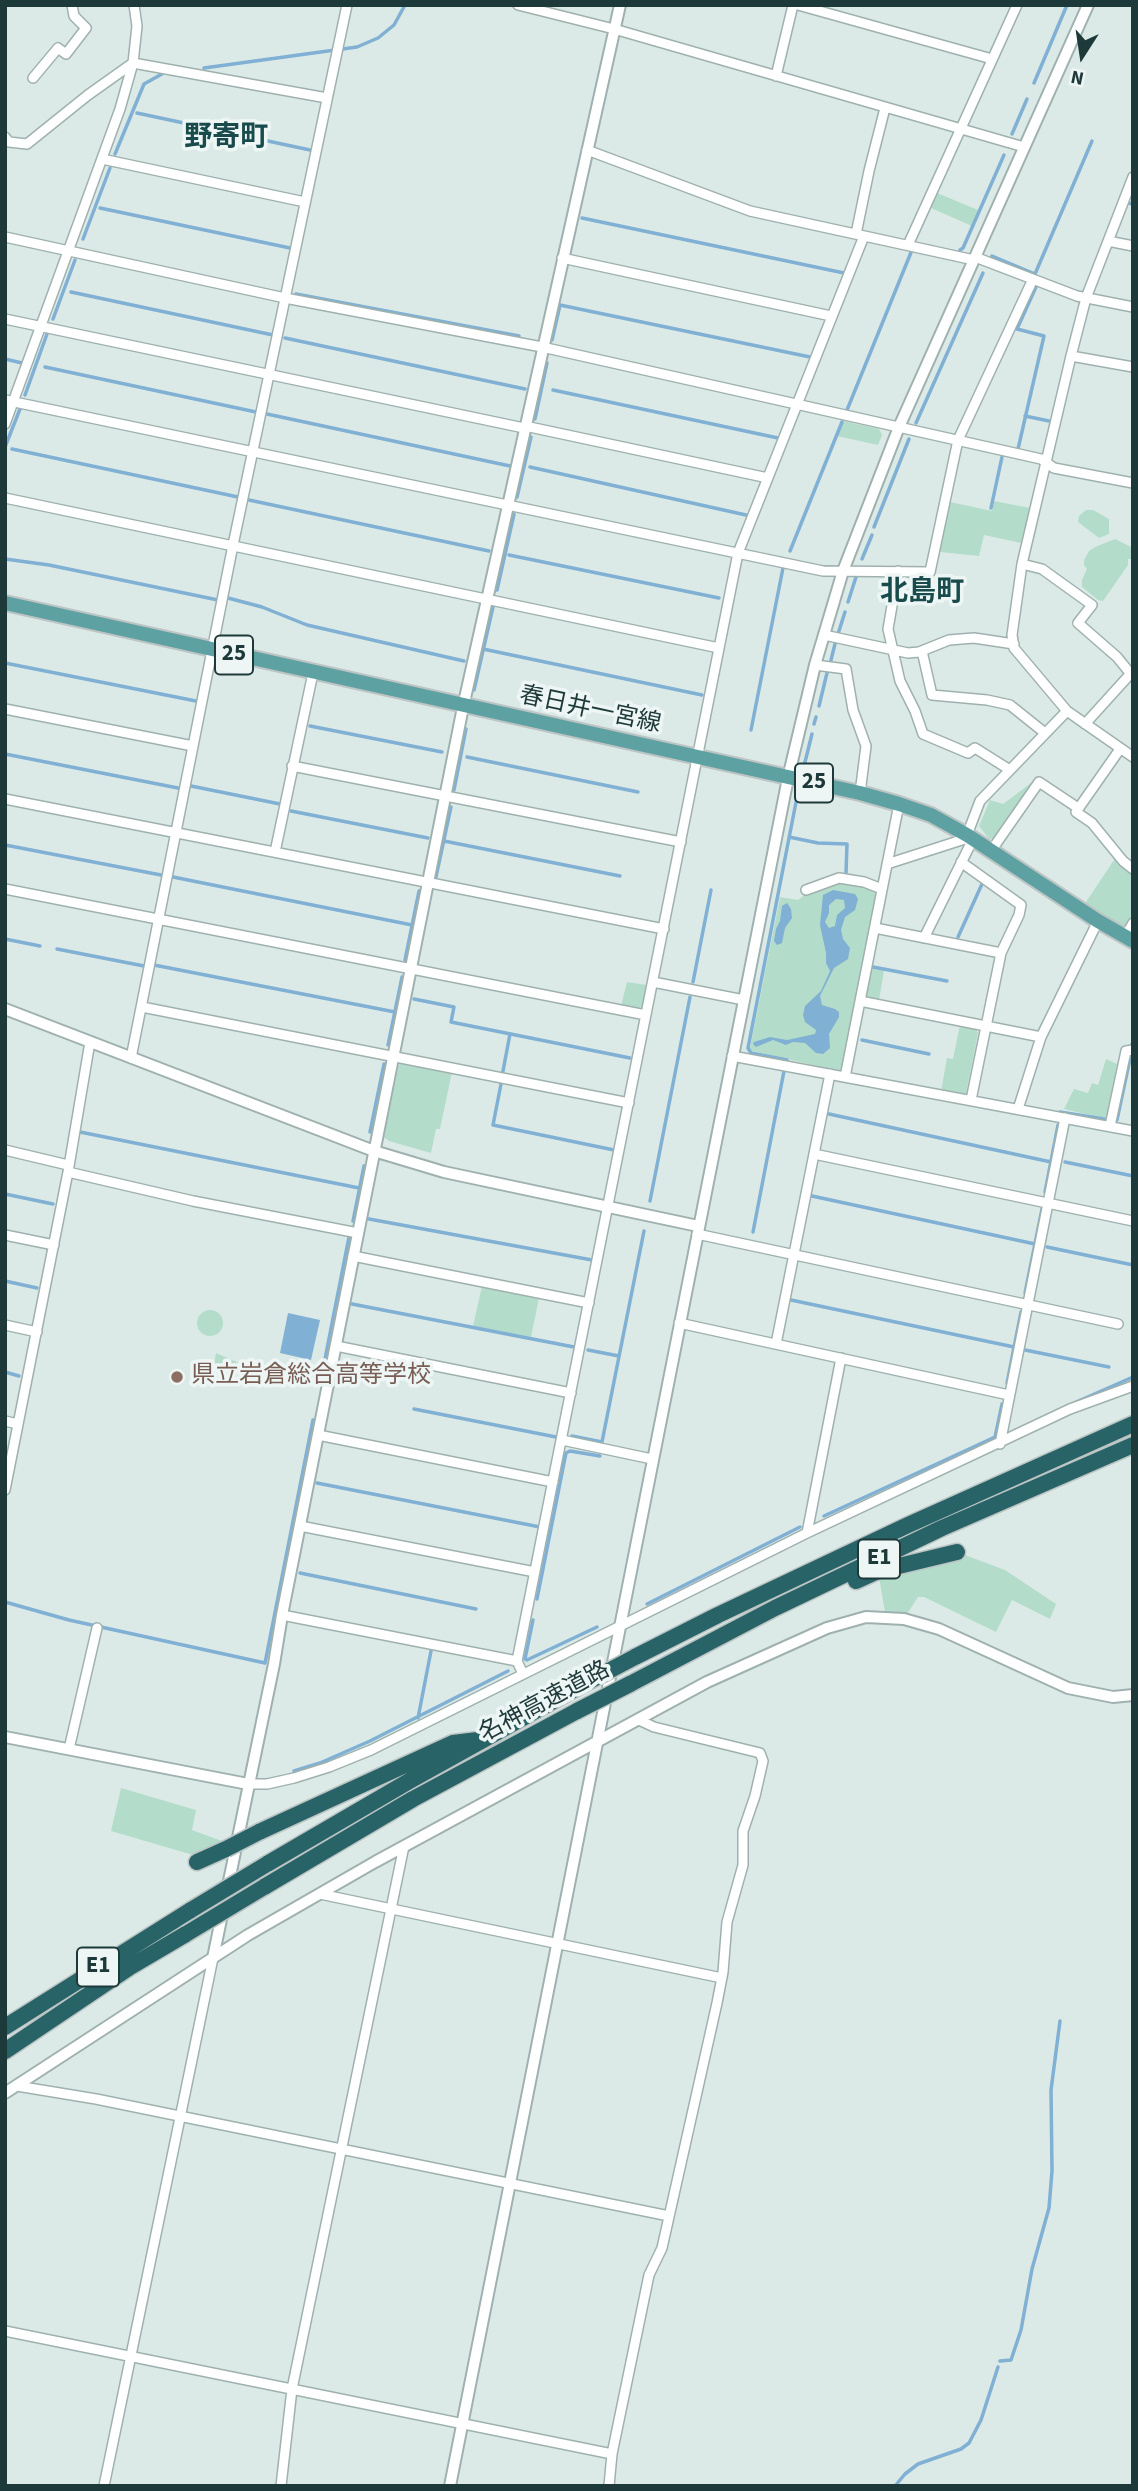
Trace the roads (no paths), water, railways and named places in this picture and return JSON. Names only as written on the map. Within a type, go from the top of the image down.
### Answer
[{"type":"highway","name":"名神高速道路","points":[[5,2027],[267,1864],[584,1684],[895,1530],[1133,1424]]},
{"type":"highway","name":"名神高速道路","points":[[5,2051],[130,1967],[413,1799],[775,1608],[943,1528],[1133,1444]]},
{"type":"highway","points":[[775,1608],[813,1601],[878,1571],[957,1552]]},
{"type":"highway","points":[[197,1862],[453,1743],[488,1738]]},
{"type":"main road","name":"春日井一宮線","points":[[5,603],[899,804],[931,815],[970,837],[1129,939]]},
{"type":"street","points":[[33,78],[58,48],[66,54],[86,28],[74,16],[72,5]]},
{"type":"street","points":[[5,424],[9,401],[42,326],[120,109],[134,63],[137,26],[134,5]]},
{"type":"street","points":[[131,1058],[233,545],[347,5]]},
{"type":"street","points":[[518,5],[614,29],[1024,147]]},
{"type":"street","points":[[104,2486],[274,1664],[463,707],[620,5]]},
{"type":"street","points":[[776,76],[795,5],[992,59]]},
{"type":"street","points":[[908,245],[1017,5]]},
{"type":"street","points":[[450,2486],[732,1056],[788,778],[816,665],[843,571],[899,428],[1088,5]]},
{"type":"street","points":[[5,137],[9,142],[27,144],[88,95],[134,63],[327,98]]},
{"type":"street","points":[[523,1674],[517,1661],[738,553],[860,235],[869,171],[885,108]]},
{"type":"street","points":[[587,150],[750,211],[975,259],[1086,298],[1133,307]]},
{"type":"street","points":[[102,159],[305,202]]},
{"type":"street","points":[[1133,177],[1086,298],[1022,564],[1012,635],[1014,644],[1028,666],[1067,711],[1133,757]]},
{"type":"street","points":[[5,237],[285,298],[542,347],[1041,459],[1054,468],[1133,483]]},
{"type":"street","points":[[1108,241],[1133,246]]},
{"type":"street","points":[[562,258],[831,316]]},
{"type":"street","points":[[9,401],[823,571],[930,572],[958,440],[1033,279]]},
{"type":"street","points":[[5,319],[768,478]]},
{"type":"street","points":[[1071,356],[1133,367]]},
{"type":"street","points":[[5,498],[488,597],[719,648]]},
{"type":"street","points":[[1022,564],[1042,569],[1092,605],[1078,623],[1131,672],[1085,724]]},
{"type":"street","points":[[898,572],[888,629],[900,681],[923,734],[968,753],[975,748],[1010,770]]},
{"type":"street","points":[[824,635],[908,653],[922,651],[949,640],[974,638],[1014,644]]},
{"type":"street","points":[[922,651],[932,695],[1010,705],[1045,733]]},
{"type":"street","points":[[816,665],[846,669],[853,710],[866,746],[859,793]]},
{"type":"street","points":[[275,852],[313,673]]},
{"type":"street","points":[[5,709],[193,746]]},
{"type":"street","points":[[924,938],[961,862],[980,801],[1067,711]]},
{"type":"street","points":[[1120,749],[1076,812],[1092,823],[1123,861],[1133,869]]},
{"type":"street","points":[[292,766],[681,842]]},
{"type":"street","points":[[991,851],[1039,782],[1078,808]]},
{"type":"street","points":[[5,799],[664,929]]},
{"type":"street","points":[[845,1077],[899,804]]},
{"type":"street","points":[[887,864],[970,837]]},
{"type":"street","points":[[961,862],[1021,905],[1001,953],[971,1100]]},
{"type":"street","points":[[806,890],[839,878],[864,882],[882,889]]},
{"type":"street","points":[[5,889],[646,1015]]},
{"type":"street","points":[[1018,1109],[1041,1037],[1098,921]]},
{"type":"street","points":[[1129,939],[1133,923]]},
{"type":"street","points":[[874,928],[1001,953]]},
{"type":"street","points":[[653,982],[744,1000]]},
{"type":"street","points":[[860,1001],[1041,1037]]},
{"type":"street","points":[[142,1007],[629,1103]]},
{"type":"street","points":[[5,1009],[374,1152],[444,1172],[608,1207],[794,1255],[1118,1324]]},
{"type":"street","points":[[5,1490],[54,1245],[90,1042]]},
{"type":"street","points":[[1110,1126],[1126,1051],[1133,1050]]},
{"type":"street","points":[[732,1056],[1133,1131]]},
{"type":"street","points":[[776,1344],[830,1074]]},
{"type":"street","points":[[1000,1444],[1065,1118]]},
{"type":"street","points":[[5,1150],[193,1201],[358,1233]]},
{"type":"street","points":[[814,1154],[1133,1221]]},
{"type":"street","points":[[5,1235],[54,1245]]},
{"type":"street","points":[[354,1256],[589,1303]]},
{"type":"street","points":[[679,1323],[1009,1395]]},
{"type":"street","points":[[5,1325],[37,1332]]},
{"type":"street","points":[[335,1346],[571,1393]]},
{"type":"street","points":[[807,1533],[841,1358]]},
{"type":"street","points":[[5,1737],[248,1784],[267,1784],[329,1768],[413,1730],[807,1533],[1070,1409],[1133,1386]]},
{"type":"street","points":[[5,1421],[18,1424]]},
{"type":"street","points":[[318,1434],[553,1482]]},
{"type":"street","points":[[562,1440],[652,1459]]},
{"type":"street","points":[[300,1525],[535,1573]]},
{"type":"street","points":[[282,1615],[517,1661]]},
{"type":"street","points":[[5,2093],[213,1958],[404,1846],[707,1682],[827,1628],[866,1618],[904,1619],[939,1629],[1068,1688],[1113,1697],[1133,1695]]},
{"type":"street","points":[[69,1749],[97,1628]]},
{"type":"street","points":[[609,2486],[612,2454],[649,2275],[662,2248],[722,1978],[727,1922],[743,1865],[743,1831],[763,1761],[760,1753],[654,1727],[639,1720]]},
{"type":"street","points":[[281,2486],[292,2389],[404,1846]]},
{"type":"street","points":[[320,1894],[722,1978]]},
{"type":"street","points":[[17,2086],[181,2116],[669,2216]]},
{"type":"street","points":[[5,2331],[612,2454]]},
{"type":"water","points":[[833,890],[855,894],[858,899],[855,910],[845,917],[841,930],[843,939],[850,948],[848,959],[834,968],[820,996],[822,1005],[839,1012],[829,1034],[830,1048],[823,1054],[816,1053],[805,1043],[793,1042],[786,1045],[773,1040],[756,1047],[754,1042],[770,1037],[787,1040],[815,1034],[816,1030],[805,1022],[803,1015],[805,1006],[821,991],[830,971],[826,963],[820,925],[823,895]],"holes":[[[836,899],[844,900],[845,908],[837,915],[835,926],[829,928],[825,922],[829,905]]]},
{"type":"water","points":[[787,903],[792,918],[785,928],[782,943],[777,945],[774,941],[776,929],[782,906]]},
{"type":"water","points":[[288,1313],[320,1320],[311,1360],[280,1353]]},
{"type":"waterway","points":[[204,68],[357,47],[378,38],[394,25],[405,5]]},
{"type":"waterway","points":[[1034,83],[1067,5]]},
{"type":"waterway","points":[[115,154],[144,84],[162,74]]},
{"type":"waterway","points":[[1012,134],[1027,99]]},
{"type":"waterway","points":[[137,113],[310,150]]},
{"type":"waterway","points":[[992,256],[1035,274],[1092,141]]},
{"type":"waterway","points":[[960,250],[1004,155]]},
{"type":"waterway","points":[[83,239],[110,168]]},
{"type":"waterway","points":[[1128,203],[1133,204]]},
{"type":"waterway","points":[[100,208],[290,248]]},
{"type":"waterway","points":[[582,218],[844,273]]},
{"type":"waterway","points":[[847,410],[912,250]]},
{"type":"waterway","points":[[53,319],[75,260]]},
{"type":"waterway","points":[[916,423],[983,273]]},
{"type":"waterway","points":[[1018,449],[1044,336],[1017,329],[1036,287]]},
{"type":"waterway","points":[[71,292],[273,335]]},
{"type":"waterway","points":[[296,294],[519,336]]},
{"type":"waterway","points":[[552,340],[560,305],[810,357]]},
{"type":"waterway","points":[[25,395],[47,334]]},
{"type":"waterway","points":[[285,338],[525,389]]},
{"type":"waterway","points":[[5,359],[22,363]]},
{"type":"waterway","points":[[535,419],[547,363]]},
{"type":"waterway","points":[[45,367],[256,412]]},
{"type":"waterway","points":[[553,390],[778,438]]},
{"type":"waterway","points":[[5,447],[20,409]]},
{"type":"waterway","points":[[267,414],[510,466]]},
{"type":"waterway","points":[[1025,416],[1049,421]]},
{"type":"waterway","points":[[790,551],[842,422]]},
{"type":"waterway","points":[[517,497],[531,437]]},
{"type":"waterway","points":[[874,527],[909,439]]},
{"type":"waterway","points":[[12,449],[238,497]]},
{"type":"waterway","points":[[991,508],[1002,457]]},
{"type":"waterway","points":[[530,467],[746,515]]},
{"type":"waterway","points":[[249,500],[489,551]]},
{"type":"waterway","points":[[497,590],[514,514]]},
{"type":"waterway","points":[[862,559],[872,535]]},
{"type":"waterway","points":[[509,555],[719,598]]},
{"type":"waterway","points":[[5,559],[49,565],[218,600]]},
{"type":"waterway","points":[[751,730],[783,568]]},
{"type":"waterway","points":[[848,602],[856,577]]},
{"type":"waterway","points":[[228,598],[262,607],[307,625],[464,661]]},
{"type":"waterway","points":[[474,690],[493,607]]},
{"type":"waterway","points":[[838,634],[845,612]]},
{"type":"waterway","points":[[831,660],[835,644]]},
{"type":"waterway","points":[[483,649],[702,695]]},
{"type":"waterway","points":[[5,663],[196,701]]},
{"type":"waterway","points":[[819,706],[827,673]]},
{"type":"waterway","points":[[814,724],[816,717]]},
{"type":"waterway","points":[[310,726],[442,752]]},
{"type":"waterway","points":[[454,790],[466,729]]},
{"type":"waterway","points":[[804,766],[812,734]]},
{"type":"waterway","points":[[5,754],[178,788]]},
{"type":"waterway","points":[[467,757],[638,792]]},
{"type":"waterway","points":[[191,786],[280,804]]},
{"type":"waterway","points":[[787,1060],[751,1053],[748,1048],[798,792]]},
{"type":"waterway","points":[[436,877],[451,807]]},
{"type":"waterway","points":[[291,811],[428,838]]},
{"type":"waterway","points":[[789,837],[818,843],[847,844],[846,873]]},
{"type":"waterway","points":[[444,841],[620,876]]},
{"type":"waterway","points":[[5,845],[161,875]]},
{"type":"waterway","points":[[173,877],[412,925]]},
{"type":"waterway","points":[[958,937],[982,884]]},
{"type":"waterway","points":[[693,982],[711,890]]},
{"type":"waterway","points":[[405,960],[419,891]]},
{"type":"waterway","points":[[5,939],[40,946]]},
{"type":"waterway","points":[[57,949],[144,966]]},
{"type":"waterway","points":[[154,965],[395,1012]]},
{"type":"waterway","points":[[873,967],[947,981]]},
{"type":"waterway","points":[[388,1045],[402,977]]},
{"type":"waterway","points":[[650,1201],[690,997]]},
{"type":"waterway","points":[[414,999],[454,1007],[451,1022],[630,1058]]},
{"type":"waterway","points":[[503,1071],[510,1034]]},
{"type":"waterway","points":[[862,1040],[929,1054]]},
{"type":"waterway","points":[[1117,1120],[1130,1059]]},
{"type":"waterway","points":[[370,1132],[384,1064]]},
{"type":"waterway","points":[[753,1232],[784,1071]]},
{"type":"waterway","points":[[501,1084],[493,1125],[614,1150]]},
{"type":"waterway","points":[[1060,1112],[1104,1119]]},
{"type":"waterway","points":[[829,1114],[1051,1162]]},
{"type":"waterway","points":[[1045,1192],[1058,1125]]},
{"type":"waterway","points":[[80,1132],[359,1188]]},
{"type":"waterway","points":[[1065,1162],[1133,1176]]},
{"type":"waterway","points":[[353,1221],[364,1166]]},
{"type":"waterway","points":[[5,1194],[53,1204]]},
{"type":"waterway","points":[[812,1196],[1035,1244]]},
{"type":"waterway","points":[[1025,1293],[1042,1209]]},
{"type":"waterway","points":[[369,1219],[592,1260]]},
{"type":"waterway","points":[[572,1436],[602,1442],[644,1231]]},
{"type":"waterway","points":[[323,1369],[349,1237]]},
{"type":"waterway","points":[[1047,1247],[1133,1265]]},
{"type":"waterway","points":[[5,1281],[37,1288]]},
{"type":"waterway","points":[[791,1300],[1014,1347]]},
{"type":"waterway","points":[[352,1304],[574,1347]]},
{"type":"waterway","points":[[1007,1383],[1021,1312]]},
{"type":"waterway","points":[[588,1350],[619,1356]]},
{"type":"waterway","points":[[1025,1350],[1109,1367]]},
{"type":"waterway","points":[[5,1372],[19,1376]]},
{"type":"waterway","points":[[1074,1403],[1133,1377]]},
{"type":"waterway","points":[[824,1516],[995,1437],[1002,1404]]},
{"type":"waterway","points":[[414,1409],[556,1437]]},
{"type":"waterway","points":[[5,1602],[69,1620],[265,1663],[313,1420]]},
{"type":"waterway","points":[[537,1599],[566,1453],[570,1451],[600,1456]]},
{"type":"waterway","points":[[317,1483],[540,1527]]},
{"type":"waterway","points":[[647,1604],[800,1527]]},
{"type":"waterway","points":[[300,1573],[476,1609]]},
{"type":"waterway","points":[[533,1620],[525,1659],[527,1660],[597,1627]]},
{"type":"waterway","points":[[418,1718],[431,1651]]},
{"type":"waterway","points":[[294,1771],[320,1763],[370,1741],[508,1671]]},
{"type":"waterway","points":[[1000,2361],[1011,2360],[1021,2330],[1032,2269],[1049,2208],[1052,2171],[1051,2090],[1060,2021]]},
{"type":"waterway","points":[[895,2486],[918,2464],[961,2449],[969,2443],[981,2420],[998,2367]]},
{"type":"place","name":"県立岩倉総合高等学校","points":[[177,1377]]},
{"type":"district","name":"野寄町","points":[[226,139]]},
{"type":"district","name":"北島町","points":[[922,594]]}]
